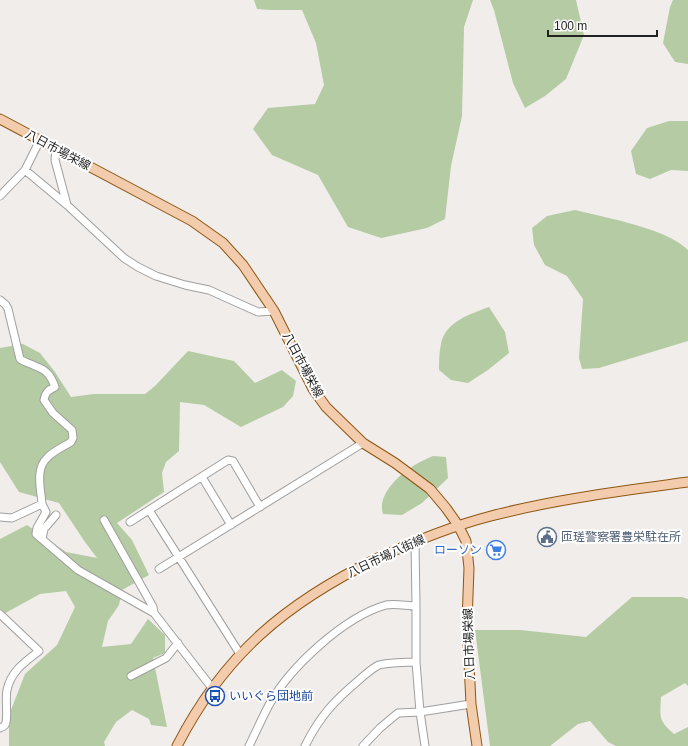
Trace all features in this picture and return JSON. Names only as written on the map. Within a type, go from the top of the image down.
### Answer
[{"type":"main road","name":"八日市場栄線","points":[[0,119],[192,221],[223,243],[243,265],[274,311],[312,389],[326,408],[363,443],[395,463],[430,489],[446,508],[458,525],[466,541],[469,568],[467,622],[471,704],[477,746]]},
{"type":"main road","name":"八日市場八街線","points":[[177,746],[199,707],[212,688],[240,654],[263,632],[306,598],[338,579],[415,541],[458,525],[541,504],[688,482]]},
{"type":"street","points":[[0,196],[25,170],[40,140]]},
{"type":"street","points":[[56,149],[55,160],[67,205]]},
{"type":"street","points":[[25,170],[67,205],[124,258],[138,267],[185,285],[209,290],[258,312],[274,311]]},
{"type":"street","points":[[0,300],[8,309],[20,359],[44,370],[52,377],[55,387],[50,389],[45,394],[44,400],[53,413],[72,430],[74,434],[71,442],[43,462],[40,477],[42,504],[46,512],[36,531],[42,539],[78,570],[154,613],[212,688]]},
{"type":"street","points":[[159,569],[363,443]]},
{"type":"street","points":[[130,522],[228,460],[233,461],[260,507]]},
{"type":"street","points":[[202,477],[231,524]]},
{"type":"street","points":[[0,517],[12,518],[42,504]]},
{"type":"street","points":[[149,510],[240,654]]},
{"type":"street","points":[[42,539],[44,529],[56,515]]},
{"type":"street","points":[[104,520],[153,607],[154,613]]},
{"type":"street","points":[[415,541],[416,662],[420,712],[425,746]]},
{"type":"street","points":[[249,746],[270,704],[287,680],[308,657],[333,634],[353,619],[387,605],[416,606]]},
{"type":"street","points":[[0,614],[39,651],[15,672],[10,680],[7,691],[6,722],[0,728]]},
{"type":"street","points":[[131,676],[166,658],[178,643]]},
{"type":"street","points":[[305,746],[313,730],[325,712],[342,694],[365,675],[379,665],[416,662]]},
{"type":"street","points":[[363,746],[380,728],[398,713],[420,712],[471,704]]},
{"type":"green space","points":[[254,0],[473,0],[464,27],[462,116],[451,166],[445,219],[427,228],[381,238],[348,227],[318,175],[272,155],[253,129],[268,108],[315,104],[324,85],[316,43],[302,10],[257,9]]},
{"type":"green space","points":[[490,0],[576,0],[584,35],[566,79],[545,96],[525,108],[513,83]]},
{"type":"green space","points":[[673,0],[688,0],[688,64],[675,62],[663,43],[670,7]]},
{"type":"green space","points":[[669,121],[688,121],[688,171],[671,170],[650,179],[636,174],[631,151],[647,128]]},
{"type":"green space","points":[[575,210],[619,220],[651,230],[678,242],[688,250],[688,341],[599,368],[582,369],[579,358],[583,299],[567,276],[545,265],[534,245],[532,228],[547,216]]},
{"type":"green space","points":[[489,307],[505,332],[509,353],[488,370],[468,383],[451,380],[439,370],[440,351],[443,336],[453,324],[459,320]]},
{"type":"green space","points":[[23,344],[40,353],[55,372],[71,397],[94,394],[145,394],[155,386],[188,351],[234,361],[255,383],[282,370],[296,381],[293,396],[283,407],[241,427],[204,405],[180,402],[179,451],[166,462],[162,473],[164,492],[117,523],[132,540],[149,575],[122,590],[119,605],[108,621],[102,647],[131,644],[148,619],[165,635],[165,653],[153,658],[167,727],[151,725],[149,719],[132,710],[116,722],[104,742],[105,746],[9,746],[9,715],[25,674],[57,645],[75,607],[66,591],[40,594],[0,616],[0,539],[27,525],[66,552],[97,558],[59,503],[19,492],[0,462],[0,348]]},
{"type":"green space","points":[[433,456],[446,457],[448,478],[422,503],[402,515],[383,514],[383,500],[386,493],[395,481],[413,466]]},
{"type":"green space","points":[[632,597],[682,597],[688,599],[688,686],[685,683],[661,697],[660,714],[665,725],[674,734],[688,727],[688,746],[616,746],[608,742],[590,721],[578,724],[550,746],[490,746],[475,630],[520,630],[586,637]]},
{"type":"place","name":"匝瑳警察署豊栄駐在所","points":[[547,537]]},
{"type":"place","name":"ローソン","points":[[496,550]]},
{"type":"place","name":"いいぐら団地前","points":[[215,696]]}]
